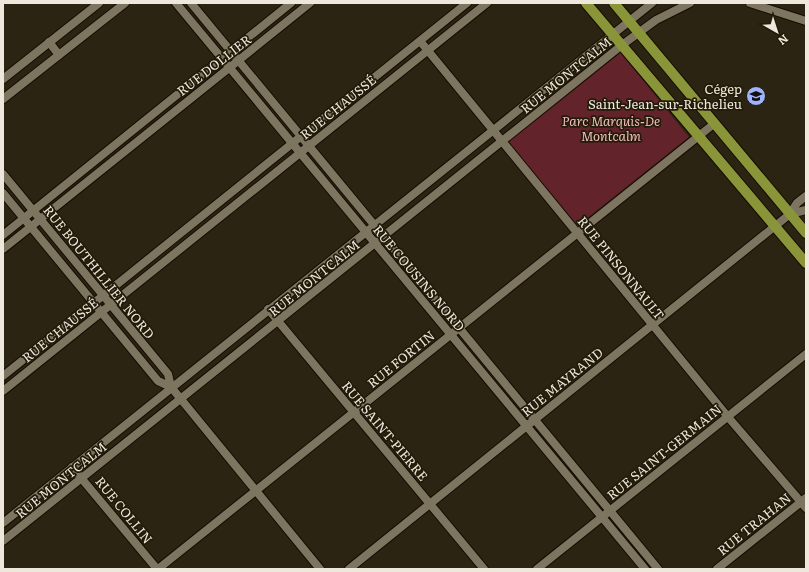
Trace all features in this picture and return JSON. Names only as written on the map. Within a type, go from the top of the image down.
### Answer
[{"type":"main road","points":[[586,3],[806,263]]},
{"type":"main road","points":[[614,3],[806,233]]},
{"type":"street","points":[[3,79],[99,3]]},
{"type":"street","points":[[3,99],[125,3]]},
{"type":"street","name":"RUE COUSINS NORD","points":[[176,3],[645,569]]},
{"type":"street","name":"RUE COUSINS NORD","points":[[191,3],[658,569]]},
{"type":"street","name":"RUE DOLLIER","points":[[3,235],[292,3]]},
{"type":"street","name":"RUE DOLLIER","points":[[3,249],[310,3]]},
{"type":"street","name":"RUE CHAUSSÉ","points":[[3,376],[467,3]]},
{"type":"street","name":"RUE CHAUSSÉ","points":[[4,388],[205,230],[487,3]]},
{"type":"street","name":"RUE MONTCALM","points":[[3,523],[72,466],[652,3]]},
{"type":"street","name":"RUE MONTCALM","points":[[3,541],[639,32],[656,20],[690,3]]},
{"type":"street","points":[[750,3],[806,21]]},
{"type":"street","name":"RUE PINSONNAULT","points":[[420,41],[728,417],[804,502]]},
{"type":"street","points":[[49,42],[59,55]]},
{"type":"street","name":"RUE FORTIN","points":[[157,569],[715,124]]},
{"type":"street","points":[[126,136],[133,144]]},
{"type":"street","name":"RUE BOUTHILLIER NORD","points":[[3,174],[102,296],[111,304],[168,374],[170,388]]},
{"type":"street","name":"RUE BOUTHILLIER NORD","points":[[3,193],[158,381],[170,388],[180,399],[320,569]]},
{"type":"street","name":"RUE MAYRAND","points":[[349,569],[775,227],[790,214],[797,203],[806,196]]},
{"type":"street","name":"RUE MAYRAND","points":[[790,214],[806,210]]},
{"type":"street","points":[[197,220],[205,230]]},
{"type":"street","name":"RUE SAINT-PIERRE","points":[[268,309],[484,569]]},
{"type":"street","name":"RUE SAINT-GERMAIN","points":[[537,569],[806,354]]},
{"type":"street","name":"RUE COLLIN","points":[[72,466],[157,569]]},
{"type":"street","name":"RUE TRAHAN","points":[[717,569],[804,502]]},
{"type":"green space","name":"Parc Marquis-De Montcalm","points":[[620,52],[689,137],[576,227],[506,143]]},
{"type":"place","name":"Cégep Saint-Jean-sur-Richelieu","points":[[756,96]]}]
